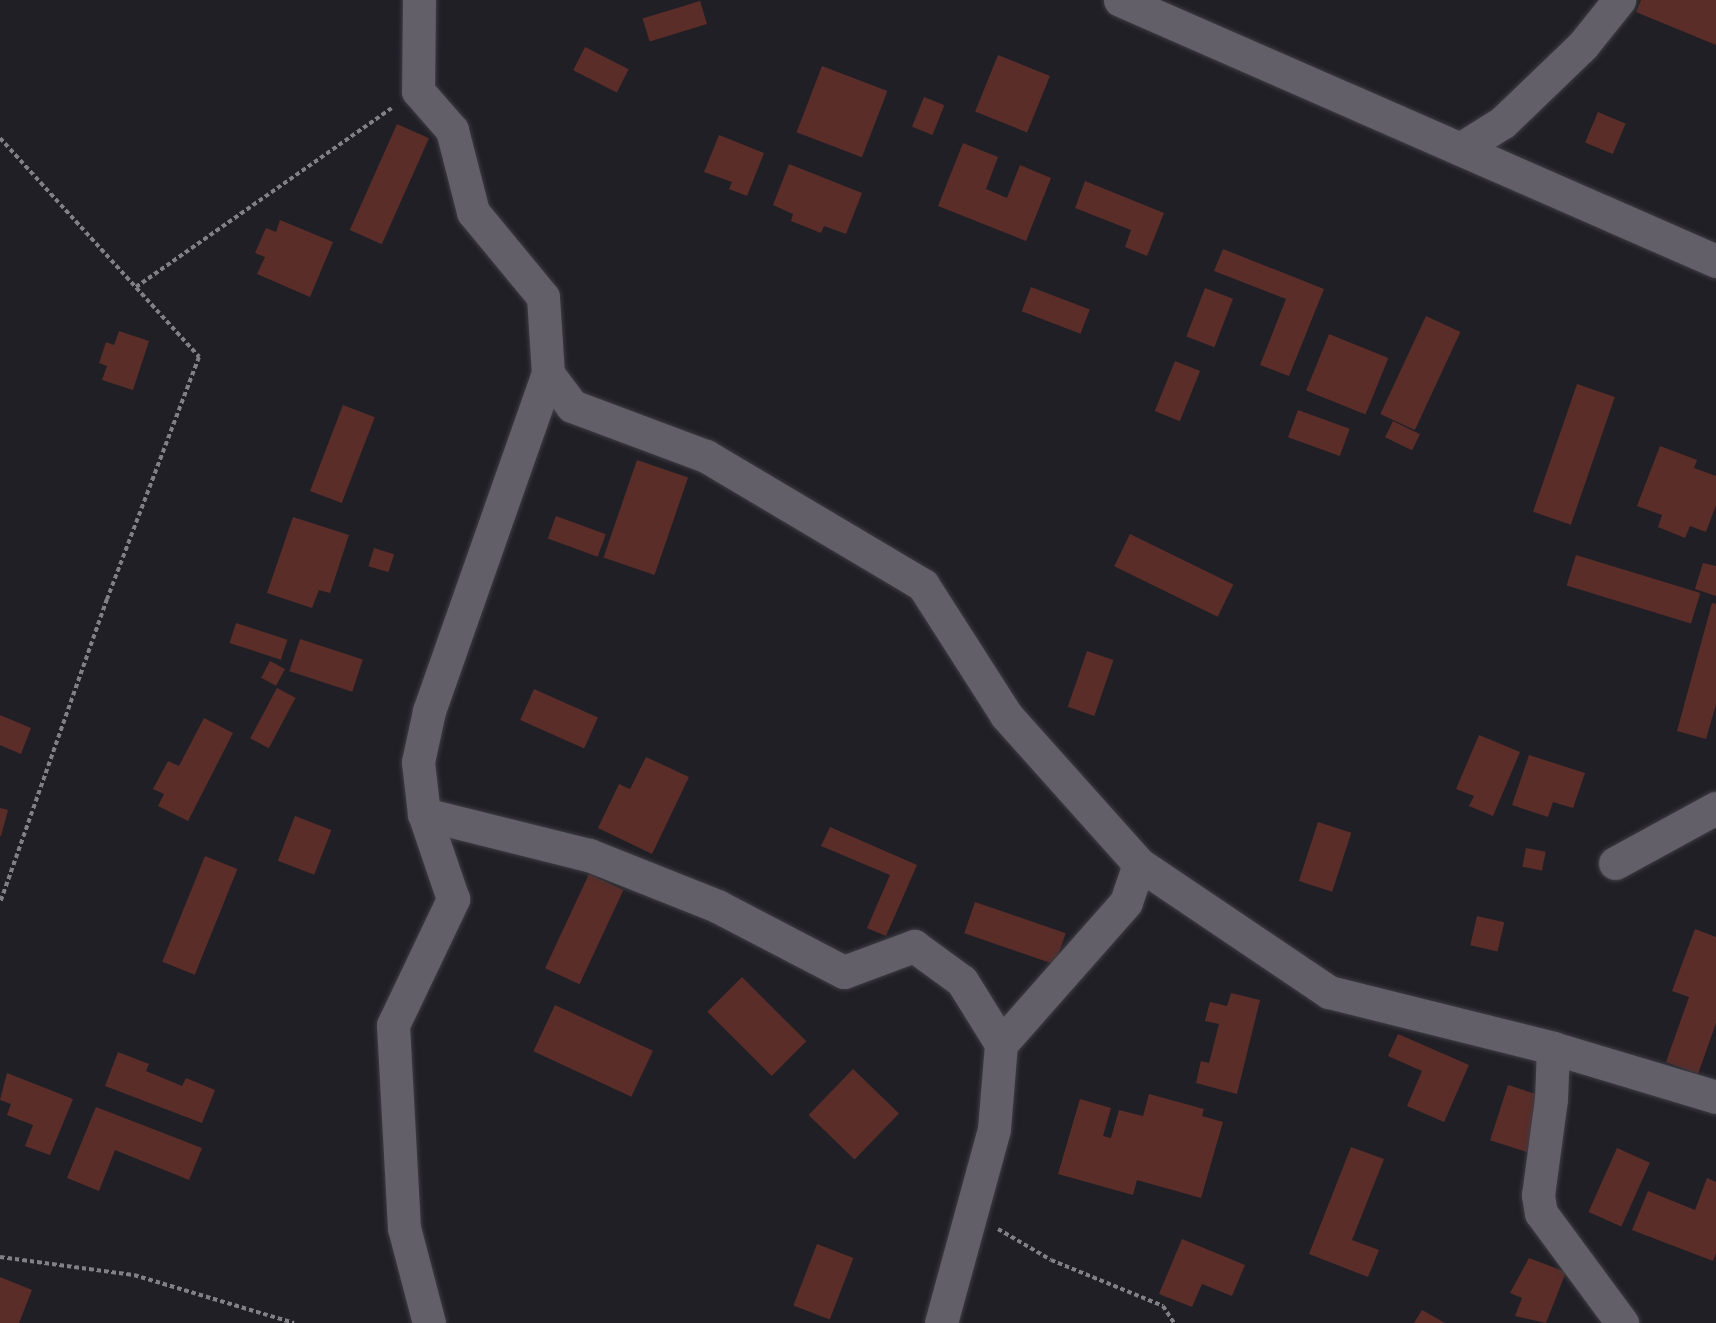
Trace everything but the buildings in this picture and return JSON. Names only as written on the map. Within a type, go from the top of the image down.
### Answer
[{"type":"street","points":[[419,0],[418,91],[452,130],[473,212],[543,297],[548,374],[429,711],[418,762],[424,814],[453,899],[393,1026],[404,1228],[429,1323]]},
{"type":"street","points":[[1120,0],[1716,261]]},
{"type":"street","points":[[1460,149],[1511,115],[1582,45],[1619,0]]},
{"type":"street","points":[[548,374],[572,406],[706,456],[923,585],[1006,715],[1139,864],[1329,992],[1553,1048],[1716,1097]]},
{"type":"street","points":[[1615,864],[1716,808]]},
{"type":"street","points":[[424,814],[589,855],[717,906],[844,972],[914,946],[962,981],[1001,1044],[994,1130],[941,1323]]},
{"type":"street","points":[[1001,1044],[1126,902],[1139,864]]},
{"type":"street","points":[[1553,1048],[1551,1098],[1540,1179],[1541,1213],[1622,1323]]},
{"type":"path","points":[[136,287],[418,91]]},
{"type":"path","points":[[0,138],[199,357],[107,599],[0,903]]},
{"type":"path","points":[[972,1214],[1051,1260],[1162,1306],[1174,1323]]},
{"type":"path","points":[[0,1257],[134,1275],[294,1323]]}]
